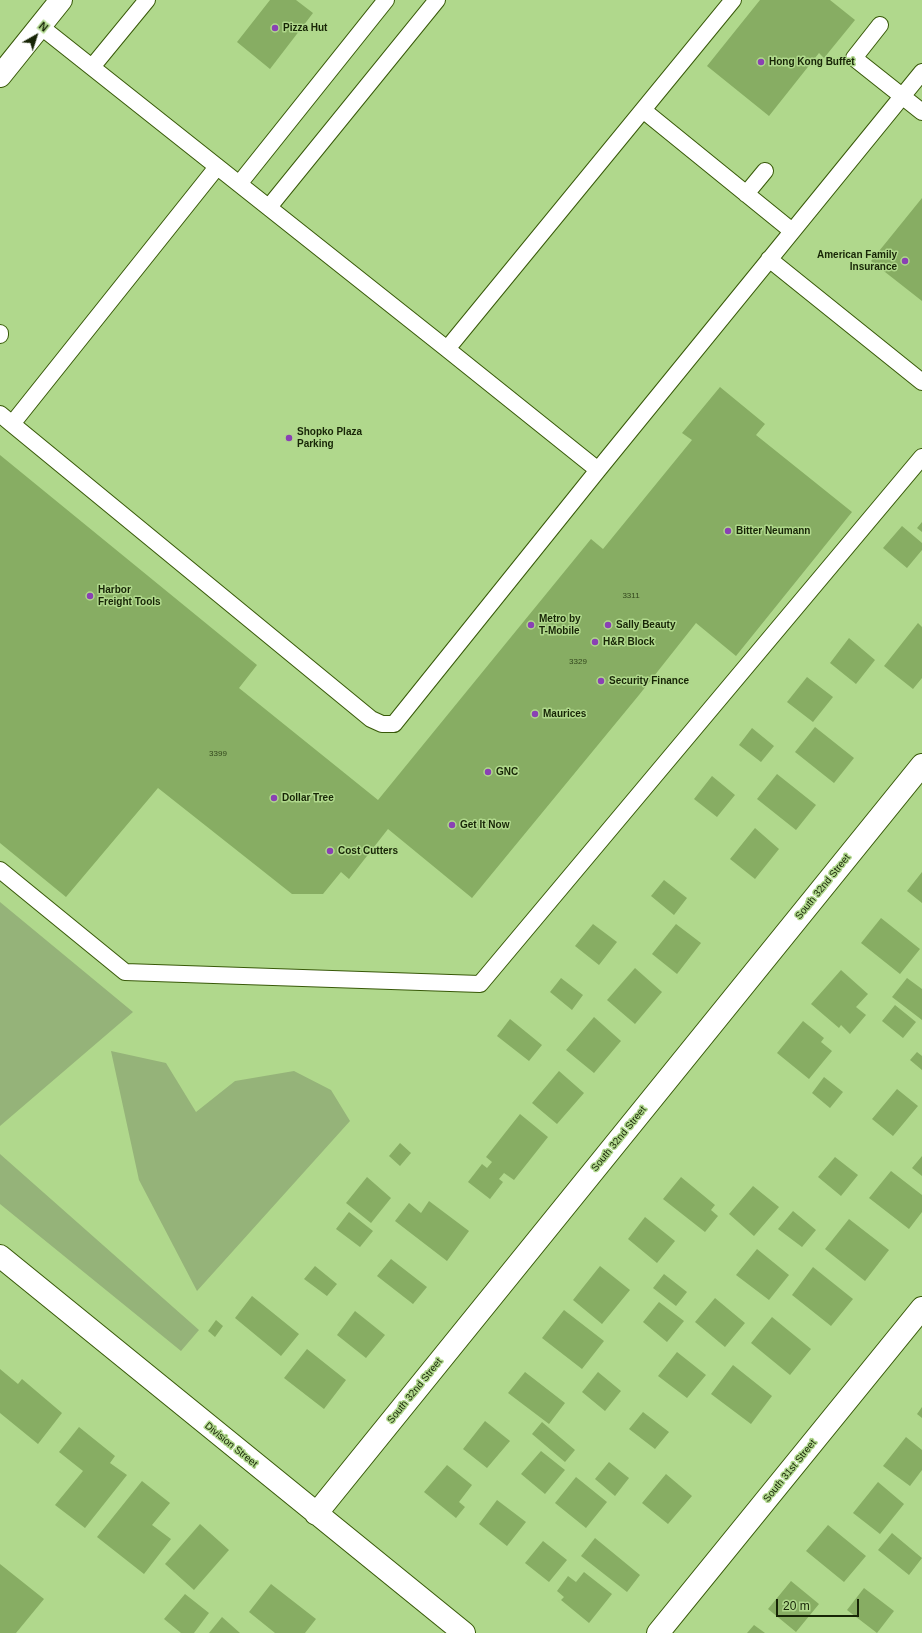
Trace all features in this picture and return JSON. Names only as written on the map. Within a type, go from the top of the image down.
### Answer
[{"type":"street","points":[[0,76],[61,0]]},
{"type":"street","name":"South 32nd Street","points":[[316,1514],[922,765]]},
{"type":"street","name":"Division Street","points":[[0,1256],[464,1633]]},
{"type":"street","name":"South 31st Street","points":[[658,1633],[922,1308]]},
{"type":"lane","points":[[92,67],[147,0]]},
{"type":"lane","points":[[239,184],[386,0]]},
{"type":"lane","points":[[269,207],[437,0]]},
{"type":"lane","points":[[447,349],[733,0]]},
{"type":"lane","points":[[880,25],[854,58],[922,112]]},
{"type":"lane","points":[[40,26],[598,470]]},
{"type":"lane","points":[[217,167],[6,419],[371,718],[382,724],[394,724],[598,470],[922,72]]},
{"type":"lane","points":[[642,110],[792,231]]},
{"type":"lane","points":[[746,194],[765,170]]},
{"type":"lane","points":[[769,259],[922,382]]},
{"type":"lane","points":[[0,870],[125,972],[480,984],[922,457]]},
{"type":"green space","points":[[0,902],[133,1012],[0,1126]]},
{"type":"green space","points":[[111,1051],[166,1063],[196,1112],[235,1081],[294,1071],[331,1090],[350,1121],[197,1291],[139,1180]]},
{"type":"green space","points":[[0,1154],[199,1330],[181,1351],[0,1204]]},
{"type":"building","name":"Pizza Hut","points":[[270,0],[296,0],[313,13],[270,69],[237,42]]},
{"type":"building","name":"Hong Kong Buffet","points":[[760,0],[830,0],[855,20],[824,58],[819,53],[769,116],[707,66]]},
{"type":"building","points":[[922,198],[922,301],[871,261]]},
{"type":"building","points":[[720,387],[765,424],[756,435],[852,512],[736,656],[696,623],[639,695],[472,898],[388,829],[349,879],[341,872],[323,894],[292,894],[158,788],[66,897],[0,843],[0,455],[257,665],[239,688],[378,800],[591,539],[603,549],[692,440],[682,433]]},
{"type":"building","points":[[922,522],[922,532],[917,528]]},
{"type":"building","points":[[902,526],[922,543],[922,550],[907,568],[883,548]]},
{"type":"building","points":[[918,623],[922,627],[922,678],[913,689],[884,666]]},
{"type":"building","points":[[849,638],[875,660],[856,684],[830,663]]},
{"type":"building","points":[[807,677],[833,697],[813,722],[787,702]]},
{"type":"building","points":[[815,727],[854,758],[834,783],[795,752]]},
{"type":"building","points":[[752,728],[774,746],[761,762],[739,745]]},
{"type":"building","points":[[777,774],[816,805],[796,830],[757,799]]},
{"type":"building","points":[[712,776],[735,795],[717,817],[694,799]]},
{"type":"building","points":[[755,828],[779,849],[755,879],[730,859]]},
{"type":"building","points":[[922,872],[922,903],[907,891]]},
{"type":"building","points":[[664,880],[687,898],[674,915],[651,896]]},
{"type":"building","points":[[881,918],[920,949],[900,974],[861,943]]},
{"type":"building","points":[[593,924],[617,942],[599,965],[575,946]]},
{"type":"building","points":[[676,924],[701,943],[677,974],[652,954]]},
{"type":"building","points":[[635,968],[662,992],[635,1024],[607,1000]]},
{"type":"building","points":[[841,970],[868,994],[856,1007],[866,1015],[850,1034],[841,1025],[839,1028],[811,1004]]},
{"type":"building","points":[[561,978],[583,995],[572,1010],[550,992]]},
{"type":"building","points":[[907,978],[922,989],[922,1020],[892,997]]},
{"type":"building","points":[[895,1005],[916,1022],[903,1038],[882,1021]]},
{"type":"building","points":[[594,1017],[621,1041],[594,1073],[566,1050]]},
{"type":"building","points":[[510,1019],[542,1045],[529,1061],[497,1036]]},
{"type":"building","points":[[803,1021],[824,1038],[821,1042],[832,1051],[809,1079],[777,1053]]},
{"type":"building","points":[[917,1052],[922,1056],[922,1070],[910,1060]]},
{"type":"building","points":[[559,1071],[584,1093],[557,1124],[532,1103]]},
{"type":"building","points":[[824,1077],[843,1092],[830,1108],[812,1093]]},
{"type":"building","points":[[897,1089],[918,1106],[893,1136],[872,1119]]},
{"type":"building","points":[[520,1114],[548,1137],[514,1180],[504,1173],[499,1179],[503,1182],[490,1199],[468,1182],[482,1164],[487,1168],[492,1162],[486,1157]]},
{"type":"building","points":[[400,1143],[411,1153],[400,1166],[389,1156]]},
{"type":"building","points":[[922,1156],[922,1176],[912,1168]]},
{"type":"building","points":[[835,1157],[858,1175],[841,1196],[818,1177]]},
{"type":"building","points":[[891,1171],[922,1195],[922,1212],[909,1229],[869,1198]]},
{"type":"building","points":[[367,1177],[391,1198],[371,1223],[346,1203]]},
{"type":"building","points":[[681,1177],[715,1205],[711,1210],[718,1216],[705,1232],[663,1199]]},
{"type":"building","points":[[753,1186],[779,1207],[754,1236],[729,1214]]},
{"type":"building","points":[[429,1201],[469,1231],[447,1261],[395,1221],[409,1203],[421,1213]]},
{"type":"building","points":[[793,1211],[816,1230],[802,1247],[778,1229]]},
{"type":"building","points":[[349,1212],[373,1231],[360,1247],[336,1229]]},
{"type":"building","points":[[645,1217],[675,1241],[657,1263],[628,1239]]},
{"type":"building","points":[[849,1219],[889,1250],[865,1281],[825,1249]]},
{"type":"building","points":[[757,1249],[789,1275],[769,1300],[736,1275]]},
{"type":"building","points":[[391,1259],[427,1287],[413,1304],[377,1276]]},
{"type":"building","points":[[315,1266],[337,1284],[327,1296],[304,1279]]},
{"type":"building","points":[[600,1266],[630,1290],[602,1324],[573,1300]]},
{"type":"building","points":[[813,1267],[853,1299],[831,1326],[792,1295]]},
{"type":"building","points":[[664,1274],[687,1292],[676,1306],[653,1288]]},
{"type":"building","points":[[252,1296],[299,1334],[281,1356],[235,1318]]},
{"type":"building","points":[[715,1298],[745,1323],[725,1347],[695,1322]]},
{"type":"building","points":[[659,1302],[684,1321],[667,1342],[643,1322]]},
{"type":"building","points":[[564,1310],[604,1341],[582,1369],[542,1338]]},
{"type":"building","points":[[355,1311],[385,1335],[366,1358],[337,1335]]},
{"type":"building","points":[[772,1317],[811,1349],[790,1375],[751,1343]]},
{"type":"building","points":[[216,1320],[223,1326],[215,1337],[208,1331]]},
{"type":"building","points":[[307,1349],[346,1380],[324,1409],[284,1378]]},
{"type":"building","points":[[677,1352],[706,1375],[687,1398],[658,1376]]},
{"type":"building","points":[[733,1365],[772,1396],[751,1424],[711,1394]]},
{"type":"building","points":[[0,1369],[18,1384],[22,1379],[62,1413],[38,1444],[0,1413]]},
{"type":"building","points":[[525,1372],[565,1403],[549,1424],[508,1393]]},
{"type":"building","points":[[598,1372],[621,1391],[605,1411],[582,1392]]},
{"type":"building","points":[[922,1407],[922,1418],[917,1414]]},
{"type":"building","points":[[643,1412],[669,1432],[655,1449],[629,1429]]},
{"type":"building","points":[[485,1421],[510,1441],[487,1468],[463,1449]]},
{"type":"building","points":[[542,1422],[575,1450],[565,1462],[532,1434]]},
{"type":"building","points":[[79,1427],[115,1456],[110,1463],[127,1475],[85,1528],[55,1505],[83,1471],[59,1452]]},
{"type":"building","points":[[906,1437],[922,1450],[922,1470],[910,1486],[883,1466]]},
{"type":"building","points":[[541,1451],[565,1470],[545,1494],[521,1474]]},
{"type":"building","points":[[609,1462],[629,1478],[615,1496],[595,1479]]},
{"type":"building","points":[[447,1465],[472,1485],[459,1502],[465,1507],[456,1518],[424,1492]]},
{"type":"building","points":[[666,1474],[692,1496],[668,1524],[642,1503]]},
{"type":"building","points":[[576,1477],[607,1502],[586,1528],[555,1503]]},
{"type":"building","points":[[142,1481],[170,1503],[152,1525],[171,1539],[144,1574],[97,1537]]},
{"type":"building","points":[[878,1482],[904,1504],[880,1534],[853,1513]]},
{"type":"building","points":[[497,1500],[526,1522],[507,1546],[479,1524]]},
{"type":"building","points":[[200,1524],[229,1550],[194,1590],[165,1564]]},
{"type":"building","points":[[828,1525],[866,1556],[844,1582],[806,1551]]},
{"type":"building","points":[[892,1533],[922,1558],[909,1575],[878,1550]]},
{"type":"building","points":[[595,1538],[640,1575],[627,1592],[581,1556]]},
{"type":"building","points":[[543,1541],[567,1560],[549,1582],[525,1563]]},
{"type":"building","points":[[0,1564],[44,1599],[16,1633],[0,1633]]},
{"type":"building","points":[[584,1572],[612,1594],[589,1623],[561,1600],[564,1597],[557,1591],[568,1576],[576,1582]]},
{"type":"building","points":[[791,1581],[819,1604],[796,1632],[768,1609]]},
{"type":"building","points":[[271,1584],[316,1619],[305,1633],[275,1633],[249,1612]]},
{"type":"building","points":[[864,1588],[894,1611],[877,1633],[847,1610]]},
{"type":"building","points":[[185,1594],[209,1613],[194,1633],[181,1633],[164,1619]]},
{"type":"building","points":[[222,1617],[240,1633],[209,1633]]},
{"type":"building","points":[[754,1625],[765,1633],[747,1633]]},
{"type":"place","name":"Pizza Hut","points":[[275,28]]},
{"type":"place","name":"Hong Kong Buffet","points":[[761,62]]},
{"type":"place","name":"American Family Insurance","points":[[905,261]]},
{"type":"place","name":"Shopko Plaza Parking","points":[[289,438]]},
{"type":"place","name":"Bitter Neumann","points":[[728,531]]},
{"type":"place","name":"Harbor Freight Tools","points":[[90,596]]},
{"type":"place","name":"Metro by T-Mobile","points":[[531,625]]},
{"type":"place","name":"Sally Beauty","points":[[608,625]]},
{"type":"place","name":"H&R Block","points":[[595,642]]},
{"type":"place","name":"Security Finance","points":[[601,681]]},
{"type":"place","name":"Maurices","points":[[535,714]]},
{"type":"place","name":"GNC","points":[[488,772]]},
{"type":"place","name":"Dollar Tree","points":[[274,798]]},
{"type":"place","name":"Get It Now","points":[[452,825]]},
{"type":"place","name":"Cost Cutters","points":[[330,851]]}]
